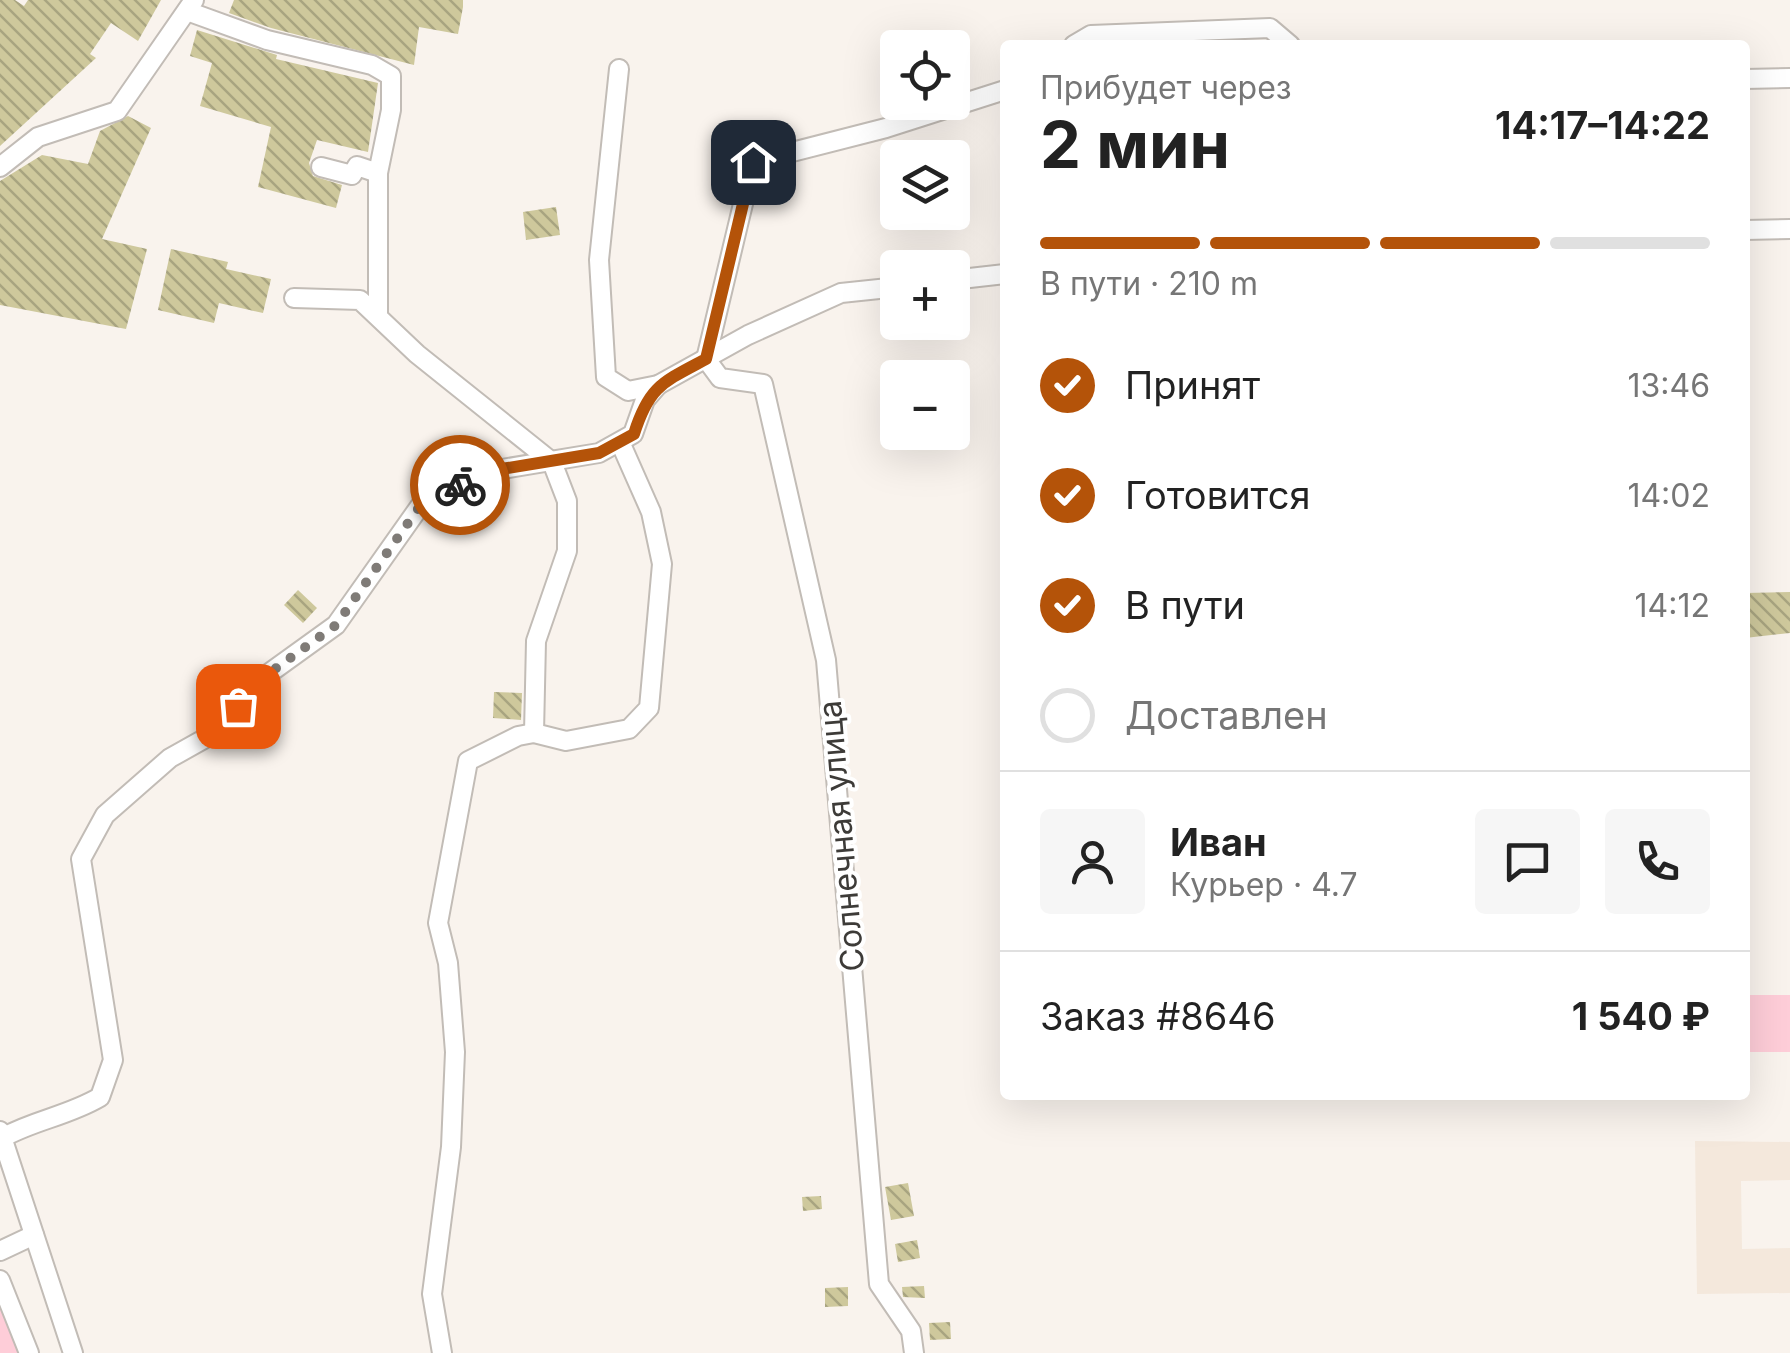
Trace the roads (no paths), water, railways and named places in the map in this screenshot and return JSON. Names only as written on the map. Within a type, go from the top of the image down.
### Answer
[{"type":"street","points":[[0,167],[38,136],[117,110],[190,6],[267,40],[372,64],[390,76],[391,110],[378,172],[378,316]]},
{"type":"street","points":[[1081,40],[1090,34],[1270,28],[1284,40]]},
{"type":"street","points":[[619,69],[599,260],[606,378],[628,391],[658,385],[841,294],[880,289]]},
{"type":"street","points":[[1750,79],[1790,78]]},
{"type":"street","points":[[706,359],[753,162],[886,128],[1000,92]]},
{"type":"street","points":[[321,168],[352,175],[357,166],[378,172]]},
{"type":"street","points":[[1750,230],[1790,229]]},
{"type":"street","points":[[970,278],[1000,275]]},
{"type":"street","points":[[294,298],[360,300],[417,354],[552,462],[567,500],[567,550],[536,641],[534,733]]},
{"type":"street","name":"Солнечная улица","points":[[706,359],[720,378],[763,384],[826,660],[880,1284],[911,1331],[914,1353]]},
{"type":"street","points":[[73,1353],[1,1134],[70,1114],[100,1097],[113,1060],[80,859],[105,815],[170,758],[220,730],[257,682],[336,625],[425,499],[502,469],[599,453],[634,434],[644,400],[658,385]]},
{"type":"street","points":[[442,1353],[432,1294],[451,1147],[456,1052],[448,963],[438,924],[468,761],[518,736],[534,733],[566,740],[629,728],[649,708],[662,564],[651,512],[620,442]]},
{"type":"street","points":[[0,1251],[34,1236]]},
{"type":"street","points":[[0,1280],[29,1353]]}]
